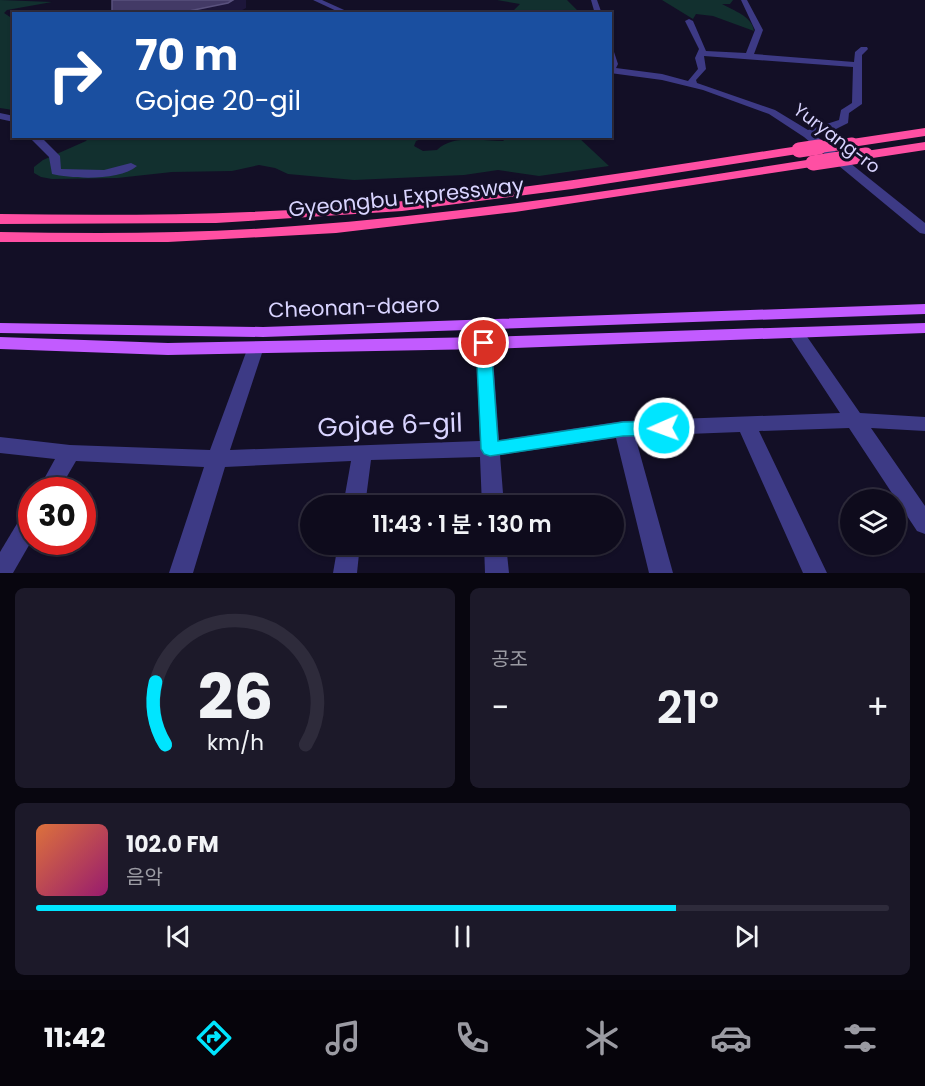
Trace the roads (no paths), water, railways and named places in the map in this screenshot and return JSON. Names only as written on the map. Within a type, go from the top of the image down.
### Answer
[{"type":"highway","name":"Gyeongbu Expressway","points":[[0,219],[237,218],[347,211],[480,196],[925,132]]},
{"type":"highway","name":"Gyeongbu Expressway","points":[[0,237],[211,236],[334,229],[430,219],[616,194],[925,146]]},
{"type":"main road","name":"Cheonan-daero","points":[[1,341],[925,309]]},
{"type":"main road","name":"Cheonan-daero","points":[[1,341],[168,349],[484,343],[925,328]]},
{"type":"street","points":[[316,0],[345,12]]},
{"type":"street","points":[[744,0],[759,30],[749,56]]},
{"type":"street","points":[[689,21],[700,41],[702,53],[699,58],[702,69],[692,79],[692,84]]},
{"type":"street","points":[[806,134],[830,128],[843,121],[844,112],[857,104],[858,54],[864,49]]},
{"type":"street","points":[[702,53],[858,66]]},
{"type":"street","name":"Yuryang-ro","points":[[612,70],[692,84],[772,112],[806,134],[925,230]]},
{"type":"street","points":[[35,138],[54,156],[56,172],[105,173],[121,171],[131,166]]},
{"type":"street","points":[[795,332],[925,524]]},
{"type":"street","points":[[484,343],[492,495]]},
{"type":"street","points":[[181,573],[256,347]]},
{"type":"street","name":"Gojae 6-gil","points":[[0,445],[70,453],[217,459],[490,449],[623,429],[747,426],[855,420],[925,424]]},
{"type":"street","points":[[747,426],[815,573]]},
{"type":"street","points":[[623,429],[661,573]]},
{"type":"street","points":[[356,495],[362,452]]},
{"type":"street","points":[[56,477],[70,453]]},
{"type":"street","points":[[0,573],[18,543]]},
{"type":"street","points":[[345,573],[347,555]]},
{"type":"street","points":[[496,555],[497,573]]}]
